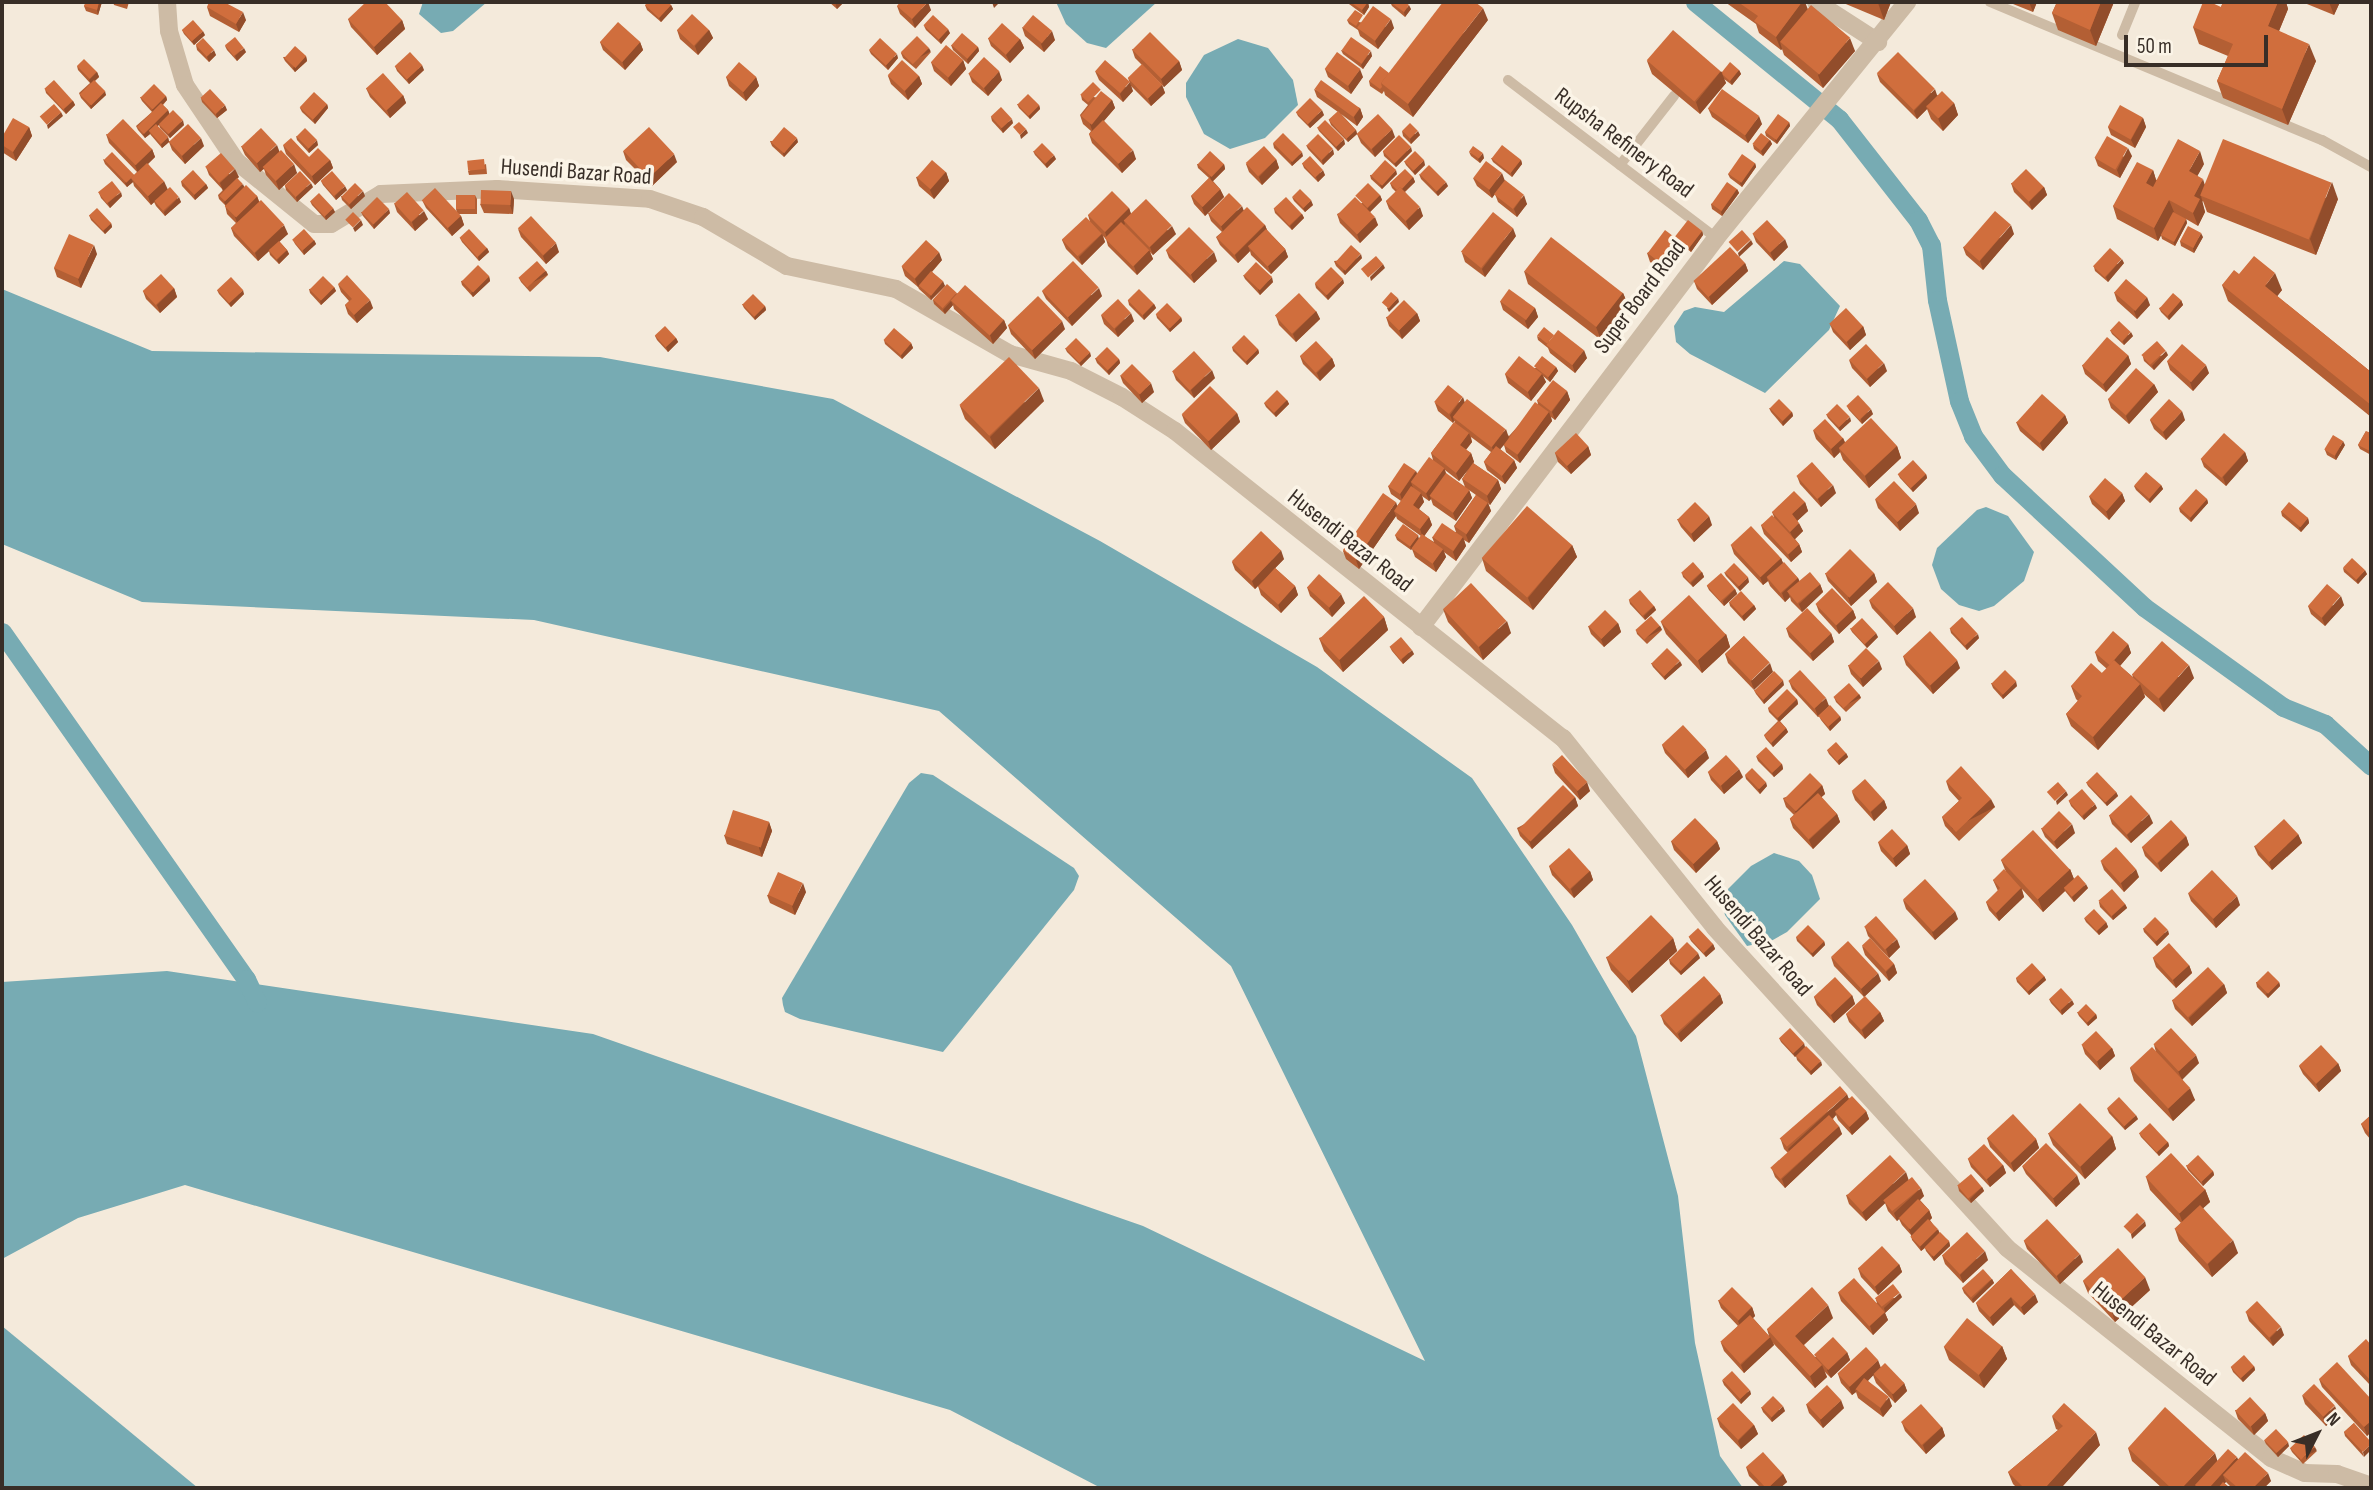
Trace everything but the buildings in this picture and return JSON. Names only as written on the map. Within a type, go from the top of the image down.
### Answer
[{"type":"street","name":"Husendi Bazar Road","points":[[167,2],[169,30],[185,85],[236,161],[314,224],[331,225],[381,194],[497,190],[650,199],[703,217],[787,266],[896,289],[1010,354],[1071,371],[1122,397],[1175,431],[1563,738],[1715,928],[2007,1248],[2271,1458],[2305,1473],[2337,1474],[2371,1486]]},
{"type":"street","points":[[1816,2],[1878,42]]},
{"type":"street","name":"Super Board Road","points":[[1421,627],[1716,238],[1878,42],[1907,2]]},
{"type":"lane","points":[[1990,2],[2051,30],[2322,140],[2371,167]]},
{"type":"lane","points":[[2122,35],[2135,2]]},
{"type":"lane","points":[[2051,30],[2059,11]]},
{"type":"lane","name":"Rupsha Refinery Road","points":[[1508,79],[1716,238]]},
{"type":"lane","points":[[1620,165],[1674,96]]},
{"type":"water","points":[[423,2],[487,2],[453,31],[441,33],[419,14]]},
{"type":"water","points":[[1056,2],[1157,2],[1106,48],[1087,43],[1066,24]]},
{"type":"water","points":[[1238,39],[1268,48],[1293,80],[1298,105],[1265,138],[1230,149],[1204,134],[1186,97],[1186,83],[1204,55]]},
{"type":"water","points":[[1784,261],[1800,264],[1840,306],[1829,330],[1765,393],[1690,354],[1676,342],[1674,326],[1684,311],[1695,307],[1724,312]]},
{"type":"water","points":[[2,289],[152,351],[600,357],[833,399],[1100,541],[1317,667],[1472,778],[1572,925],[1636,1036],[1678,1196],[1695,1343],[1720,1456],[1743,1488],[1101,1488],[950,1410],[185,1185],[78,1218],[2,1259],[2,982],[167,971],[593,1034],[1143,1226],[1425,1361],[1231,966],[939,711],[534,620],[142,602],[2,544]]},
{"type":"water","points":[[1986,507],[2008,516],[2034,552],[2024,581],[1994,606],[1979,611],[1959,605],[1941,589],[1932,565],[1937,548],[1977,510]]},
{"type":"water","points":[[921,773],[933,775],[1074,868],[1079,876],[1074,890],[943,1052],[800,1019],[785,1012],[782,998],[909,783]]},
{"type":"water","points":[[1774,853],[1799,861],[1812,875],[1820,899],[1787,932],[1771,941],[1747,946],[1725,915],[1720,897],[1751,866]]},
{"type":"water","points":[[2,1326],[19,1340],[198,1488],[2,1488]]},
{"type":"waterway","points":[[1695,2],[1839,119],[1918,220],[1931,245],[1937,300],[1959,401],[1973,436],[2002,475],[2144,607],[2283,707],[2325,724],[2371,766]]},
{"type":"waterway","points":[[2,632],[246,979],[257,1003]]}]
